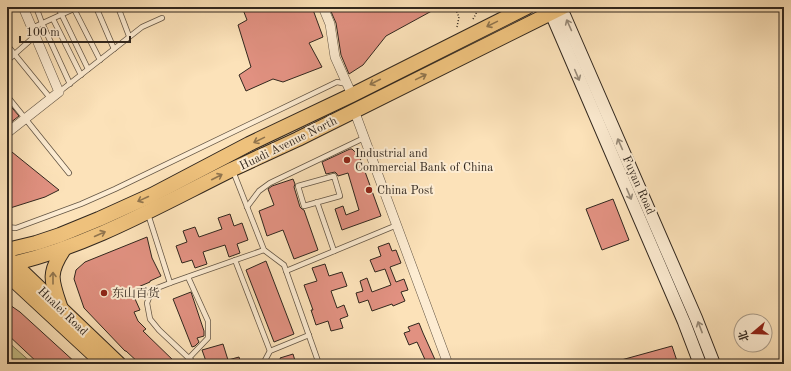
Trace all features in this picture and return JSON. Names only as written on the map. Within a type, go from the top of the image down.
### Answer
[{"type":"main road","name":"Huadi Avenue North","points":[[7,250],[54,237],[152,195],[349,89],[527,7]]},
{"type":"main road","name":"Huadi Avenue North","points":[[9,265],[64,249],[147,213],[558,9]]},
{"type":"main road","points":[[60,308],[53,288],[52,276],[55,265],[64,249]]},
{"type":"main road","name":"Hualei Road","points":[[9,265],[60,308],[119,364]]},
{"type":"main road","name":"Hualei Road","points":[[9,265],[104,364]]},
{"type":"street","points":[[8,129],[25,119],[59,92],[23,7]]},
{"type":"street","points":[[323,7],[330,24],[335,57],[349,89]]},
{"type":"street","name":"Fuyan Road","points":[[558,9],[700,364]]},
{"type":"street","name":"Fuyan Road","points":[[558,9],[696,318],[714,364]]},
{"type":"street","points":[[354,110],[448,364]]},
{"type":"lane","points":[[36,7],[70,84]]},
{"type":"lane","points":[[58,7],[88,69]]},
{"type":"lane","points":[[96,7],[114,49]]},
{"type":"lane","points":[[118,7],[129,36]]},
{"type":"lane","points":[[7,61],[42,23],[75,8],[100,60]]},
{"type":"lane","points":[[59,92],[142,26],[162,18]]},
{"type":"lane","points":[[53,19],[81,75]]},
{"type":"lane","points":[[7,45],[51,99]]},
{"type":"lane","points":[[7,227],[16,228],[81,204],[123,186],[336,82],[349,89]]},
{"type":"lane","points":[[7,96],[70,173]]},
{"type":"lane","points":[[247,207],[259,191],[270,183],[365,138]]},
{"type":"lane","points":[[232,170],[264,250],[284,264],[319,364]]},
{"type":"lane","points":[[334,176],[340,196],[317,202],[304,206],[298,186],[334,176]]},
{"type":"lane","points":[[317,202],[334,251]]},
{"type":"lane","points":[[147,213],[170,283]]},
{"type":"lane","points":[[286,271],[397,225]]},
{"type":"lane","points":[[195,364],[150,320],[146,303],[152,290],[264,250]]},
{"type":"lane","points":[[235,260],[270,350]]},
{"type":"lane","points":[[188,277],[208,321],[208,338],[189,358]]},
{"type":"lane","points":[[263,364],[270,350],[309,335]]},
{"type":"path","points":[[457,26],[459,17],[456,10],[461,7]]},
{"type":"path","points":[[473,19],[476,14],[476,7]]},
{"type":"shaded area","points":[[7,341],[33,364],[7,364]]},
{"type":"building","points":[[242,7],[312,7],[323,37],[309,43],[322,67],[283,82],[273,79],[246,91],[239,75],[251,67],[238,25],[247,20]]},
{"type":"building","points":[[329,7],[439,7],[386,36],[363,65],[349,74],[341,55],[336,23]]},
{"type":"building","points":[[7,102],[19,116],[10,123],[7,120]]},
{"type":"building","points":[[7,148],[59,190],[45,197],[7,209]]},
{"type":"building","points":[[350,149],[359,155],[381,216],[342,230],[335,209],[343,206],[346,215],[359,210],[348,173],[338,176],[335,172],[326,174],[322,162]]},
{"type":"building","points":[[293,179],[300,207],[304,210],[318,250],[294,259],[283,230],[267,236],[259,211],[274,205],[268,189],[272,186]]},
{"type":"building","points":[[613,199],[629,240],[602,250],[586,209]]},
{"type":"building","points":[[230,214],[234,226],[242,223],[248,240],[237,244],[240,253],[229,257],[225,245],[203,252],[207,264],[195,268],[192,260],[182,263],[176,246],[187,242],[183,231],[195,227],[199,237],[222,229],[218,218]]},
{"type":"building","name":"东山百货","points":[[147,237],[152,258],[161,276],[131,290],[140,310],[134,312],[138,321],[146,329],[143,331],[177,364],[140,364],[125,351],[84,308],[74,279],[76,270],[85,262]]},
{"type":"building","points":[[389,243],[392,251],[396,250],[401,263],[390,267],[396,282],[404,279],[408,290],[401,292],[405,301],[393,306],[392,304],[372,311],[368,300],[359,303],[356,293],[363,291],[360,281],[367,278],[372,292],[391,285],[385,269],[375,272],[370,260],[381,256],[378,247]]},
{"type":"building","points":[[266,261],[294,334],[274,342],[246,270]]},
{"type":"building","points":[[325,264],[329,276],[342,272],[347,286],[331,291],[337,308],[344,305],[348,316],[340,319],[343,328],[331,331],[328,321],[316,325],[311,310],[313,310],[304,285],[317,281],[312,268]]},
{"type":"building","points":[[191,292],[204,331],[204,336],[197,338],[199,342],[192,347],[173,299]]},
{"type":"building","points":[[7,303],[20,312],[77,364],[39,364],[7,334]]},
{"type":"building","points":[[419,323],[437,364],[427,364],[417,342],[409,345],[404,333],[410,331],[408,327]]},
{"type":"building","points":[[223,344],[228,360],[239,357],[241,364],[207,364],[202,350]]},
{"type":"building","points":[[672,346],[678,364],[615,364],[614,362]]},
{"type":"building","points":[[293,354],[296,364],[282,364],[280,358]]},
{"type":"place","name":"Industrial and Commercial Bank of China","points":[[347,160]]},
{"type":"place","name":"China Post","points":[[369,190]]},
{"type":"place","name":"东山百货","points":[[104,293]]}]
